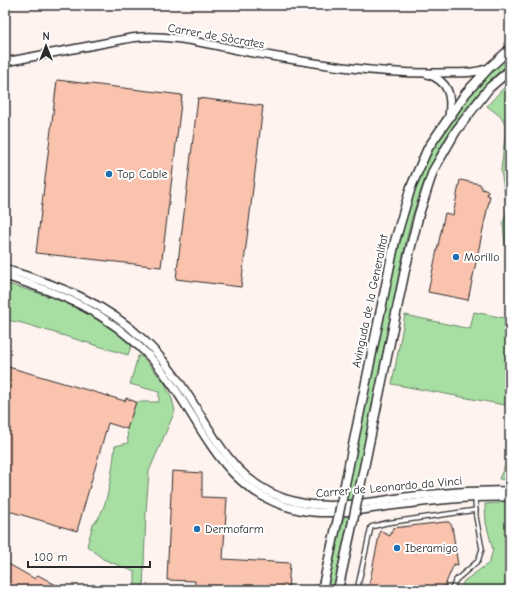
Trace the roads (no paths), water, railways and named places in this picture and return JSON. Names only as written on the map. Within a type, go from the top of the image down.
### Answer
[{"type":"street","name":"Carrer de Sòcrates","points":[[5,62],[131,38],[151,36],[177,39],[348,69],[425,73],[466,73],[489,68]]},
{"type":"street","name":"Avinguda de la Generalitat","points":[[322,590],[394,241],[411,187],[428,148],[449,116],[466,93],[489,68],[510,49]]},
{"type":"street","points":[[338,590],[404,270],[419,214],[433,171],[456,131],[489,88],[510,70]]},
{"type":"street","name":"Carrer de Sòcrates","points":[[425,73],[434,76],[445,85],[450,98],[449,116]]},
{"type":"street","name":"Carrer de Leonardo da Vinci","points":[[5,269],[40,279],[70,291],[102,308],[128,326],[146,342],[172,373],[215,440],[238,470],[264,490],[279,497],[296,502],[329,505],[450,492],[500,494],[510,497]]},
{"type":"street","name":"Carrer de Leonardo da Vinci","points":[[5,276],[52,291],[82,304],[132,338],[150,356],[166,376],[215,453],[225,466],[249,488],[273,502],[300,510],[328,513],[476,497],[500,494],[510,491]]},
{"type":"lane","points":[[451,590],[456,580],[478,561],[482,549],[476,510],[476,497]]},
{"type":"lane","points":[[357,590],[371,527],[386,523],[476,510]]},
{"type":"place","name":"Top Cable","points":[[109,174]]},
{"type":"place","name":"Morillo","points":[[456,257]]},
{"type":"place","name":"Dermofarm","points":[[197,529]]},
{"type":"place","name":"Iberamigo","points":[[397,548]]}]
